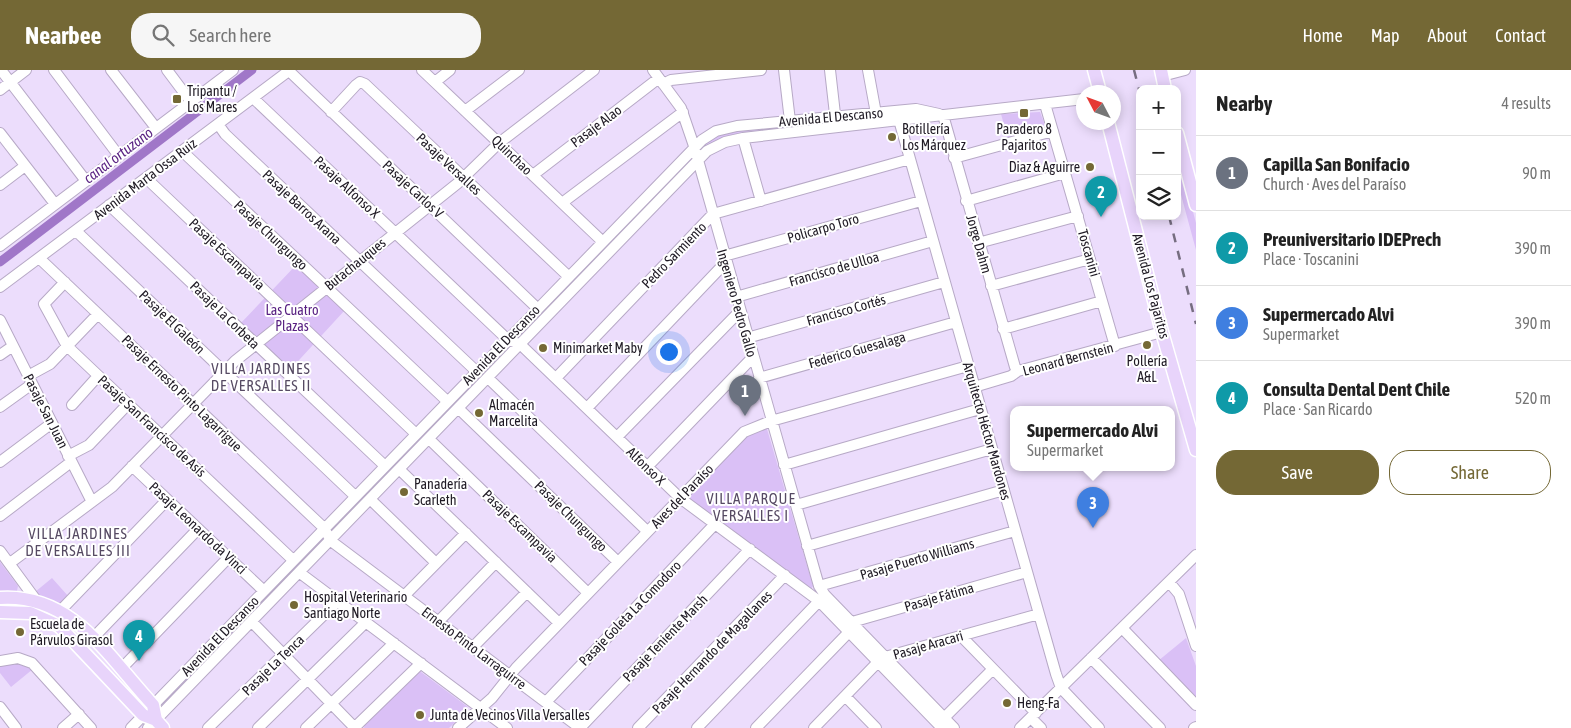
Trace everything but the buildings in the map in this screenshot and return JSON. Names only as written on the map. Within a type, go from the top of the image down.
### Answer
[{"type":"main road","points":[[1094,70],[1098,85]]},
{"type":"main road","points":[[1161,73],[1165,85]]},
{"type":"main road","name":"Avenida Los Pajaritos","points":[[1110,130],[1162,332],[1196,450]]},
{"type":"main road","points":[[1181,146],[1194,190],[1196,204]]},
{"type":"main road","points":[[0,598],[36,600],[61,610],[78,623],[153,705],[156,725]]},
{"type":"main road","points":[[0,612],[30,613],[59,626],[143,715],[156,725]]},
{"type":"street","points":[[1,70],[86,181]]},
{"type":"street","points":[[0,90],[26,70]]},
{"type":"street","points":[[54,70],[119,156]]},
{"type":"street","points":[[111,70],[156,128]]},
{"type":"street","points":[[167,70],[191,102]]},
{"type":"street","name":"Avenida Marta Ossa Ruiz","points":[[0,287],[289,70]]},
{"type":"street","name":"Pasaje Carlos V","points":[[289,70],[538,308]]},
{"type":"street","name":"Quinchao","points":[[422,70],[602,241]]},
{"type":"street","points":[[435,82],[450,70]]},
{"type":"street","points":[[465,111],[519,70]]},
{"type":"street","name":"Butachauques","points":[[10,564],[112,487],[223,371],[463,177],[499,143],[594,70]]},
{"type":"street","points":[[658,77],[671,80],[761,70]]},
{"type":"street","points":[[784,70],[790,121]]},
{"type":"street","points":[[830,70],[836,122]]},
{"type":"street","points":[[868,70],[877,118]]},
{"type":"street","points":[[1161,73],[1185,70]]},
{"type":"street","points":[[0,246],[228,72]]},
{"type":"street","name":"Ingeniero Pedro Gallo","points":[[658,77],[683,112],[694,146],[821,594],[850,627],[943,723],[954,728]]},
{"type":"street","name":"Pasaje Alao","points":[[533,175],[658,77]]},
{"type":"street","name":"Pasaje Versalles","points":[[331,112],[356,84],[362,82],[568,276]]},
{"type":"street","name":"Pasaje Alfonso X","points":[[253,98],[507,339]]},
{"type":"street","name":"Avenida El Descanso","points":[[877,118],[899,120],[1076,100]]},
{"type":"street","name":"Toscanini","points":[[1045,104],[1115,346]]},
{"type":"street","name":"Avenida El Descanso","points":[[156,725],[252,622],[459,409],[697,159],[719,144],[743,138],[836,122],[877,118],[916,109],[943,115]]},
{"type":"street","points":[[562,203],[683,112]]},
{"type":"street","name":"Jorge Dahm","points":[[943,115],[1014,368],[1018,371]]},
{"type":"street","name":"Arquitecto Héctor Mardones","points":[[899,120],[1061,688],[1099,728]]},
{"type":"street","name":"Avenida El Descanso","points":[[131,728],[694,146],[709,135],[729,127],[790,121],[836,122]]},
{"type":"street","name":"Pasaje Barros Arana","points":[[218,124],[476,371]]},
{"type":"street","points":[[954,158],[1053,131]]},
{"type":"street","points":[[0,135],[55,204]]},
{"type":"street","points":[[743,138],[761,201]]},
{"type":"street","name":"Pasaje Chungungo","points":[[182,151],[447,401]]},
{"type":"street","name":"Pedro Sarmiento","points":[[556,378],[713,214],[910,159]]},
{"type":"street","points":[[0,185],[25,166]]},
{"type":"street","points":[[966,201],[1065,173]]},
{"type":"street","name":"Pasaje Escampavia","points":[[146,178],[416,434]]},
{"type":"street","name":"Policarpo Toro","points":[[725,259],[922,200]]},
{"type":"street","name":"Pasaje La Corbeta","points":[[109,205],[384,466]]},
{"type":"street","points":[[978,243],[1078,216]]},
{"type":"street","name":"Pasaje El Galeón","points":[[76,230],[355,496]]},
{"type":"street","name":"Francisco de Ulloa","points":[[736,296],[933,241]]},
{"type":"street","name":"Pasaje Ernesto Pinto Lagarrigue","points":[[39,258],[324,528]]},
{"type":"street","points":[[587,408],[725,259]]},
{"type":"street","points":[[991,286],[1090,259]]},
{"type":"street","name":"Pasaje San Francisco de Asís","points":[[65,282],[44,304],[67,346],[293,560]]},
{"type":"street","name":"Francisco Cortés","points":[[747,338],[944,282]]},
{"type":"street","points":[[1003,329],[1102,301]]},
{"type":"street","points":[[617,437],[740,311]]},
{"type":"street","points":[[0,407],[50,364],[98,314]]},
{"type":"street","name":"Pasaje San Juan","points":[[0,320],[92,502]]},
{"type":"street","name":"Federico Guesalaga","points":[[759,378],[956,322]]},
{"type":"street","name":"Leonard Bernstein","points":[[974,387],[1013,375],[1018,371],[1162,332]]},
{"type":"street","name":"Alfonso X","points":[[507,339],[521,344],[680,498],[785,575],[821,594]]},
{"type":"street","points":[[0,355],[13,346]]},
{"type":"street","points":[[647,466],[753,358]]},
{"type":"street","name":"Aves del Paraíso","points":[[458,728],[496,694],[510,675],[559,623],[741,434],[771,421],[968,366]]},
{"type":"street","points":[[72,405],[98,376]]},
{"type":"street","points":[[488,378],[647,531]]},
{"type":"street","points":[[0,516],[89,445],[128,404]]},
{"type":"street","name":"Pasaje Chungungo","points":[[459,409],[618,562]]},
{"type":"street","points":[[784,465],[980,409]]},
{"type":"street","points":[[0,462],[52,423]]},
{"type":"street","name":"Pasaje Escampavia","points":[[429,439],[588,593]]},
{"type":"street","points":[[796,505],[992,450]]},
{"type":"street","name":"Pasaje Leonardo da Vinci","points":[[132,466],[264,590]]},
{"type":"street","points":[[400,470],[559,623]]},
{"type":"street","points":[[807,546],[1004,490]]},
{"type":"street","points":[[61,610],[168,500]]},
{"type":"street","points":[[370,500],[436,563]]},
{"type":"street","name":"Pasaje Goleta La Comodoro","points":[[546,702],[715,524]]},
{"type":"street","points":[[93,638],[198,528]]},
{"type":"street","name":"Ernesto Pinto Larraguirre","points":[[324,528],[331,541],[580,728]]},
{"type":"street","name":"Pasaje Puerto Williams","points":[[821,594],[1015,531]]},
{"type":"street","points":[[404,596],[466,533]]},
{"type":"street","name":"Pasaje Teniente Marsh","points":[[580,728],[750,549]]},
{"type":"street","points":[[0,551],[36,600]]},
{"type":"street","points":[[1020,728],[1196,555]]},
{"type":"street","points":[[121,669],[229,557]]},
{"type":"street","points":[[438,622],[496,562]]},
{"type":"street","name":"Pasaje Fátima","points":[[756,728],[850,627],[1027,572]]},
{"type":"street","points":[[300,573],[508,728]]},
{"type":"street","name":"Pasaje Hernando de Magallanes","points":[[638,728],[785,575]]},
{"type":"street","points":[[1169,582],[1179,594],[1196,646]]},
{"type":"street","points":[[473,647],[527,592]]},
{"type":"street","points":[[697,728],[821,594]]},
{"type":"street","name":"Pasaje La Tenca","points":[[208,728],[338,601]]},
{"type":"street","name":"Pasaje Aracari","points":[[815,728],[882,660],[1039,614]]},
{"type":"street","points":[[252,622],[355,728],[421,663]]},
{"type":"street","points":[[258,728],[366,622]]},
{"type":"street","points":[[1122,628],[1196,705]]},
{"type":"street","points":[[961,636],[993,669],[1033,715],[1041,728]]},
{"type":"street","points":[[306,728],[394,643]]},
{"type":"street","points":[[0,661],[18,658],[32,663],[91,728]]},
{"type":"street","points":[[1091,658],[1160,728]]},
{"type":"street","points":[[943,723],[993,669]]},
{"type":"street","points":[[845,696],[876,728]]},
{"type":"street","points":[[0,707],[16,728]]},
{"type":"street","points":[[63,728],[79,714]]},
{"type":"green space","points":[[1040,112],[1046,128],[1008,139],[1001,114]]},
{"type":"green space","points":[[826,121],[825,126],[736,136],[700,153],[699,146],[725,134],[760,127]]},
{"type":"green space","points":[[691,156],[693,161],[333,534],[329,530]]},
{"type":"green space","points":[[1181,166],[1196,223],[1196,250],[1181,195]]},
{"type":"green space","name":"Las Cuatro Plazas","points":[[297,264],[345,310],[289,371],[240,324]]},
{"type":"green space","points":[[764,428],[767,429],[813,586],[810,591],[687,501],[688,494],[746,433]]},
{"type":"green space","points":[[320,540],[324,544],[166,709],[162,704]]},
{"type":"green space","points":[[0,562],[18,586],[17,591],[0,593]]},
{"type":"green space","points":[[52,578],[69,597],[59,606],[40,597],[35,592]]},
{"type":"green space","points":[[1186,638],[1196,666],[1196,700],[1158,661]]},
{"type":"green space","points":[[21,661],[33,669],[11,687],[0,673],[0,666]]},
{"type":"green space","points":[[418,672],[421,672],[468,707],[466,712],[449,728],[364,728],[365,724]]},
{"type":"waterway","name":"canal ortuzano","points":[[0,262],[252,70]]},
{"type":"railway","points":[[1134,70],[1138,85]]},
{"type":"railway","points":[[1170,220],[1196,324]]},
{"type":"place","name":"Tripantu / Los Mares","points":[[177,99]]},
{"type":"place","name":"Paradero 8 Pajaritos","points":[[1024,113]]},
{"type":"place","name":"Botillería Los Márquez","points":[[892,137]]},
{"type":"place","name":"Diaz & Aguirre","points":[[1090,167]]},
{"type":"place","name":"Preuniversitario IDEPrech","points":[[1101,217]]},
{"type":"place","name":"Pollería A&L","points":[[1147,345]]},
{"type":"place","name":"Minimarket Maby","points":[[543,348]]},
{"type":"place","name":"Almacén Marcelita","points":[[479,413]]},
{"type":"place","name":"Capilla San Bonifacio","points":[[745,416]]},
{"type":"place","name":"Panadería Scarleth","points":[[404,492]]},
{"type":"place","name":"Supermercado Alvi","points":[[1093,528]]},
{"type":"place","name":"Hospital Veterinario Santiago Norte","points":[[294,605]]},
{"type":"place","name":"Escuela de Párvulos Girasol","points":[[20,632]]},
{"type":"place","name":"Consulta Dental Dent Chile","points":[[139,661]]},
{"type":"place","name":"Heng-Fa","points":[[1007,703]]},
{"type":"place","name":"Junta de Vecinos Villa Versalles","points":[[420,715]]},
{"type":"district","name":"VILLA JARDINES DE VERSALLES II","points":[[261,376]]},
{"type":"district","name":"VILLA PARQUE VERSALLES I","points":[[751,506]]},
{"type":"district","name":"VILLA JARDINES DE VERSALLES III","points":[[78,542]]}]
